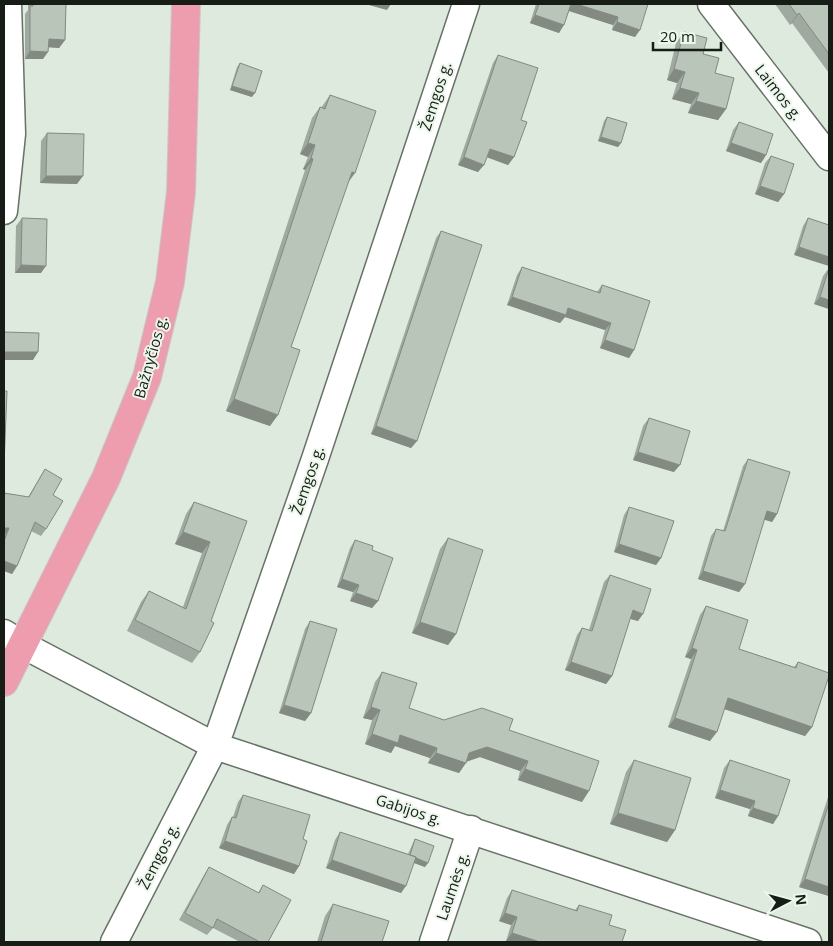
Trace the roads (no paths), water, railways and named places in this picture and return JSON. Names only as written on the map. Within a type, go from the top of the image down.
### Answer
[{"type":"main road","name":"Bažnyčios g.","points":[[4,682],[14,639],[106,478],[148,376],[170,282],[181,192],[186,4]]},
{"type":"street","points":[[4,211],[12,134],[8,4]]},
{"type":"street","name":"Žemgos g.","points":[[114,942],[215,746],[315,459],[466,4]]},
{"type":"street","name":"Laimos g.","points":[[710,4],[829,157]]},
{"type":"street","name":"Gabijos g.","points":[[14,639],[215,746],[471,829],[808,942]]},
{"type":"street","name":"Laumės g.","points":[[433,942],[471,829]]}]
